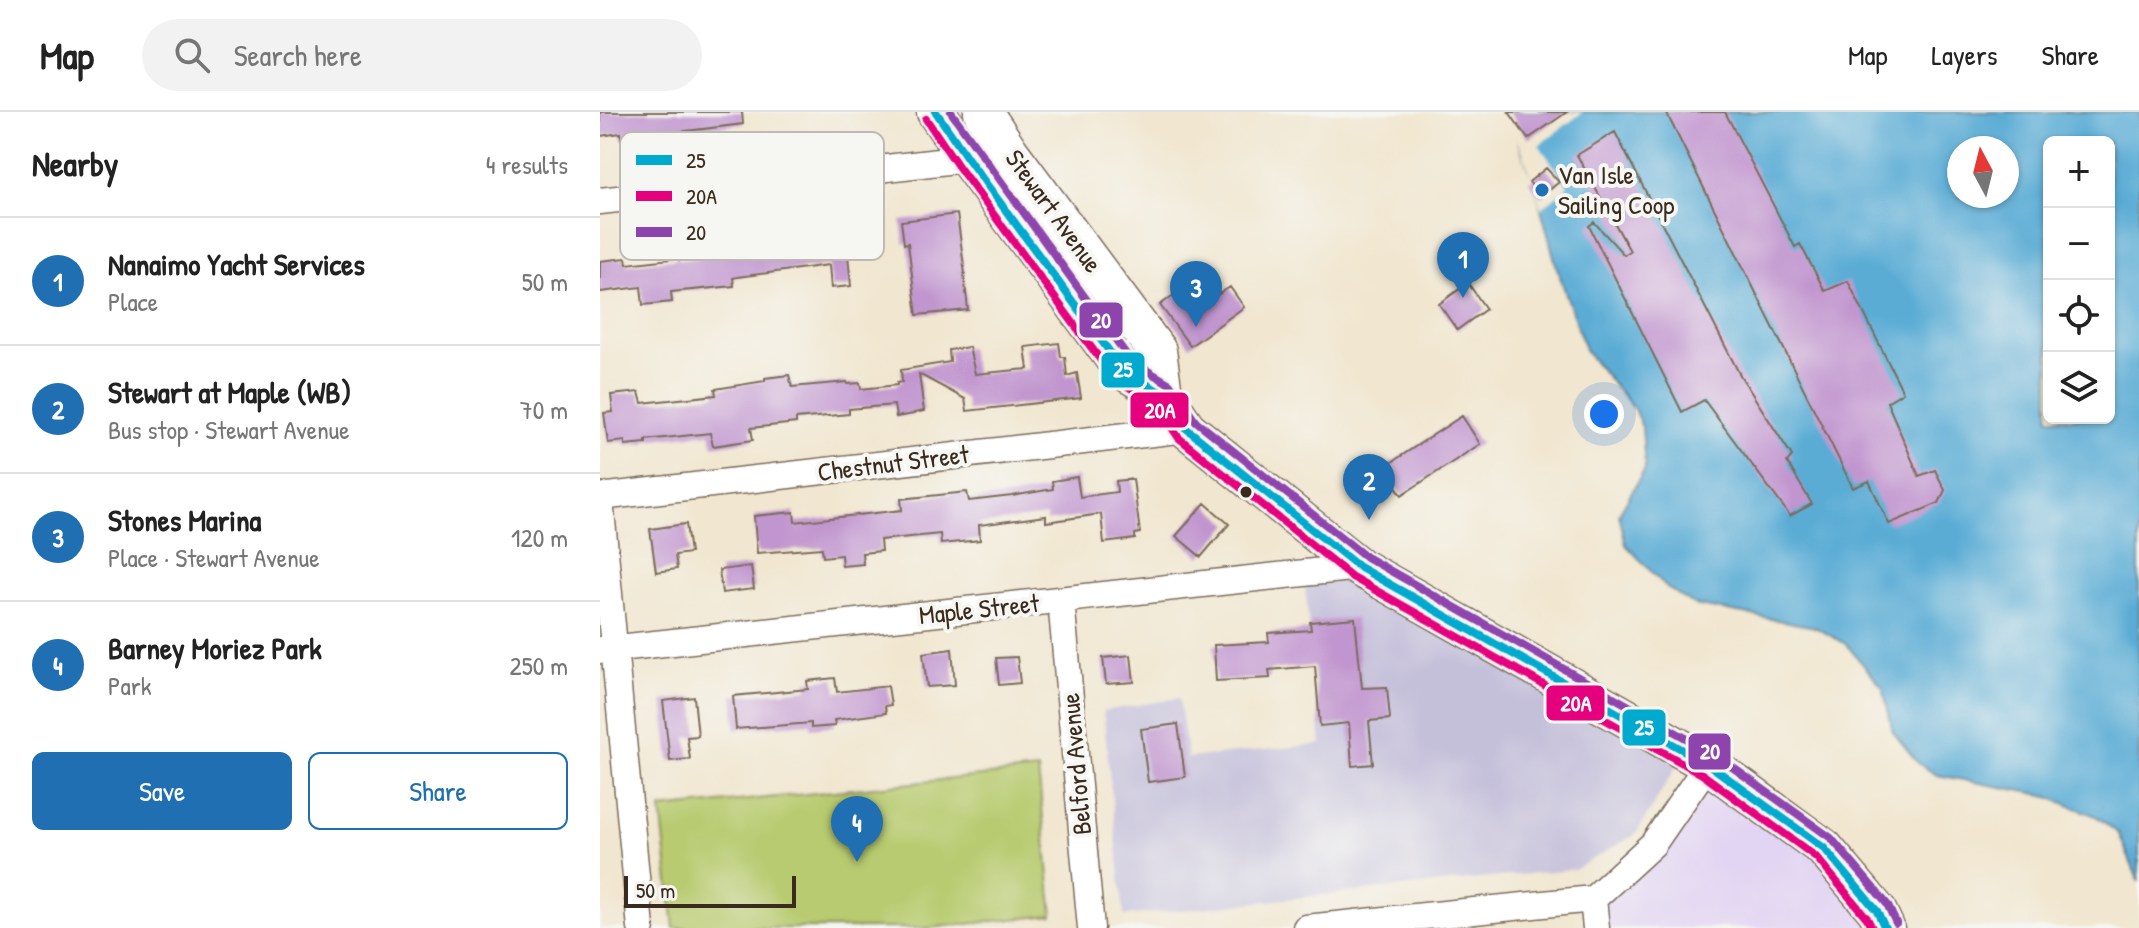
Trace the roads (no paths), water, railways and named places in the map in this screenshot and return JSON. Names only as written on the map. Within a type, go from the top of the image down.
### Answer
[{"type":"highway","name":"Stewart Avenue","points":[[936,112],[1123,370],[1163,394],[1187,429],[1359,567],[1708,764],[1824,848],[1877,911],[1885,928]]},
{"type":"highway","name":"Stewart Avenue","points":[[983,112],[1157,351],[1163,394]]},
{"type":"street","points":[[884,169],[1010,153]]},
{"type":"street","points":[[600,201],[620,199]]},
{"type":"street","name":"Chestnut Street","points":[[600,498],[1187,429]]},
{"type":"street","points":[[600,498],[607,649],[641,928]]},
{"type":"street","name":"Maple Street","points":[[607,649],[1359,567]]},
{"type":"street","name":"Belford Avenue","points":[[1061,600],[1091,928]]},
{"type":"street","points":[[1306,928],[1593,899],[1653,844],[1708,764]]},
{"type":"street","points":[[1593,899],[1596,928]]},
{"type":"water","points":[[1507,112],[2139,112],[2139,882],[2119,834],[2096,816],[2044,795],[1937,775],[1918,763],[1893,732],[1883,688],[1846,644],[1815,627],[1694,605],[1667,588],[1626,545],[1619,514],[1645,469],[1642,427],[1633,407],[1586,352],[1557,268],[1534,183]]},
{"type":"place","name":"Van Isle Sailing Coop","points":[[1542,190]]},
{"type":"place","name":"Nanaimo Yacht Services","points":[[1463,298]]},
{"type":"place","name":"Stones Marina","points":[[1196,327]]},
{"type":"place","name":"Stewart at Maple (WB)","points":[[1369,520]]},
{"type":"place","name":"Barney Moriez Park","points":[[857,862]]}]
